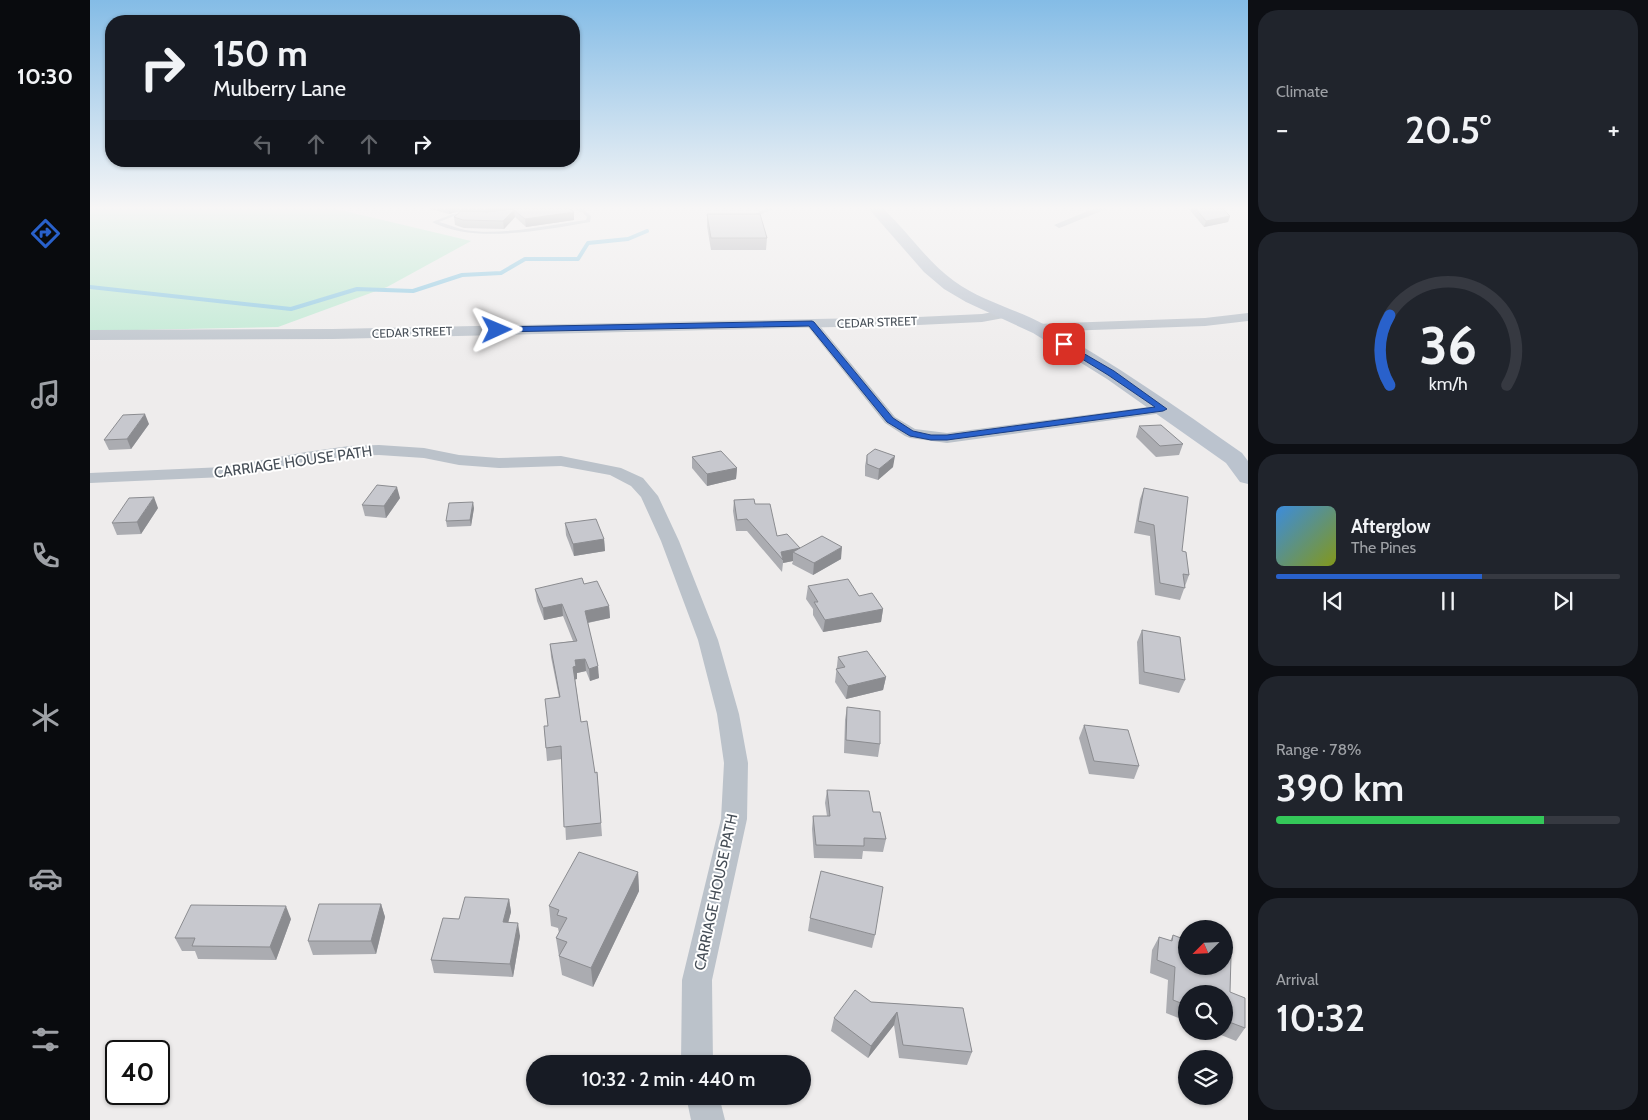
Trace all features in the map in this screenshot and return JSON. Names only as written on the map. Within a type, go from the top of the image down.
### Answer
[{"type":"main road","points":[[923,260],[937,276],[968,296],[1036,328],[1111,373],[1241,460],[1248,476]]},
{"type":"street","name":"CEDAR STREET","points":[[90,335],[333,334],[812,324],[954,319],[1004,314]]},
{"type":"street","points":[[1036,328],[1206,322],[1248,317]]},
{"type":"street","points":[[812,324],[890,420],[910,433],[947,438],[1163,409]]},
{"type":"street","name":"CARRIAGE HOUSE PATH","points":[[90,478],[224,472],[306,457],[349,451],[379,450],[424,453],[459,460],[499,463],[561,461],[615,472],[637,482],[649,496],[670,541],[708,640],[728,714],[736,763],[734,819],[697,980],[698,1055]]},
{"type":"street","points":[[704,1105],[708,1120]]},
{"type":"green space","points":[[90,260],[436,260],[387,287],[278,327],[90,331]]},
{"type":"building","points":[[145,414],[127,439],[104,440],[123,415]]},
{"type":"building","points":[[1161,425],[1183,444],[1160,446],[1139,426]]},
{"type":"building","points":[[875,449],[895,456],[879,469],[867,464],[867,455]]},
{"type":"building","points":[[721,451],[737,468],[707,474],[692,457]]},
{"type":"building","points":[[377,485],[397,487],[384,506],[362,505]]},
{"type":"building","points":[[1144,488],[1188,497],[1182,551],[1186,552],[1189,575],[1183,574],[1185,588],[1160,583],[1154,525],[1138,521]]},
{"type":"building","points":[[154,497],[137,522],[112,523],[129,498]]},
{"type":"building","points":[[754,499],[755,504],[770,504],[777,536],[787,534],[800,548],[781,552],[783,560],[747,519],[737,520],[734,500]]},
{"type":"building","points":[[473,502],[470,520],[446,521],[449,503]]},
{"type":"building","points":[[596,519],[604,539],[573,544],[565,523]]},
{"type":"building","points":[[822,536],[842,547],[814,563],[793,552]]},
{"type":"building","points":[[582,578],[584,584],[597,581],[609,606],[585,611],[598,666],[589,669],[585,659],[575,660],[576,666],[573,667],[581,722],[587,721],[595,773],[597,772],[601,823],[564,827],[561,746],[546,748],[544,726],[548,726],[545,699],[560,697],[550,644],[577,641],[562,604],[543,608],[535,589]]},
{"type":"building","points":[[848,579],[859,596],[872,593],[883,609],[825,620],[814,602],[818,602],[808,586]]},
{"type":"building","points":[[1142,630],[1180,637],[1185,680],[1144,672]]},
{"type":"building","points":[[867,651],[886,677],[848,686],[836,669],[845,667],[838,657]]},
{"type":"building","points":[[847,707],[880,711],[880,744],[846,740]]},
{"type":"building","points":[[1084,725],[1128,730],[1139,766],[1094,761]]},
{"type":"building","points":[[827,790],[869,791],[873,812],[880,812],[886,839],[864,838],[864,846],[816,845],[813,816],[830,816]]},
{"type":"building","points":[[579,852],[638,872],[591,968],[559,956],[567,942],[556,938],[567,918],[557,915],[559,910],[549,906]]},
{"type":"building","points":[[821,871],[883,887],[875,935],[810,918]]},
{"type":"building","points":[[465,897],[509,899],[503,922],[518,923],[510,964],[431,960],[443,918],[459,919]]},
{"type":"building","points":[[319,904],[381,904],[371,941],[308,941]]},
{"type":"building","points":[[191,905],[286,906],[270,947],[192,946],[195,938],[175,938]]},
{"type":"building","points":[[1173,935],[1178,937],[1178,975],[1230,975],[1230,985],[1178,985],[1178,1002],[1173,1000],[1175,967],[1157,960],[1159,937],[1172,941]]},
{"type":"building","points":[[855,990],[871,1002],[963,1008],[972,1052],[903,1045],[897,1012],[871,1046],[834,1018]]},
{"type":"building","points":[[1233,993],[1245,998],[1245,1028],[1233,1023]]},
{"type":"waterway","points":[[90,287],[291,309],[357,289],[413,291],[462,275],[501,273],[523,260]]},
{"type":"route","points":[[497,330],[812,324],[890,420],[910,433],[931,437],[947,438],[1163,409],[1111,373],[1064,344]]}]
